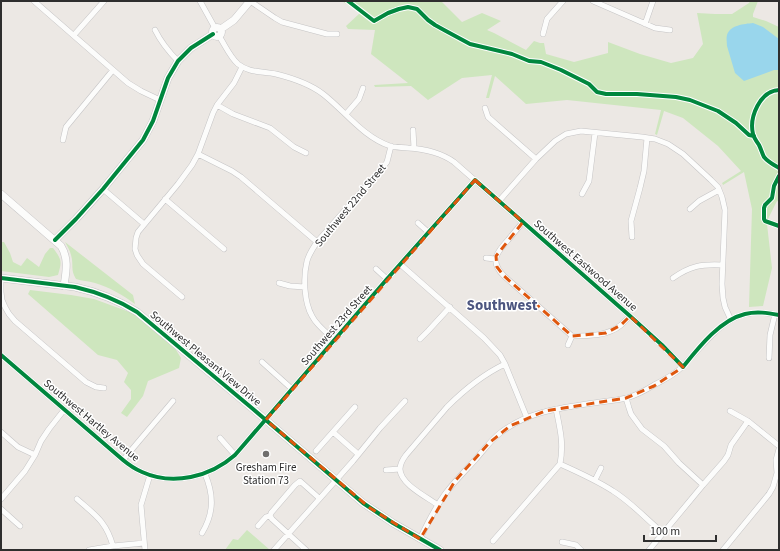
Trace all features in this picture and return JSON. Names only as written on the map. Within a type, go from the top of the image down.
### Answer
[{"type":"main road","points":[[57,242],[143,140],[150,127],[168,78],[178,61],[191,48],[234,20],[250,1]]},
{"type":"main road","points":[[1,194],[57,242],[63,249],[67,260],[64,286]]},
{"type":"main road","name":"Southwest Pleasant View Drive","points":[[1,278],[79,288],[119,302],[137,312],[376,513],[440,550]]},
{"type":"street","points":[[35,1],[113,70],[135,87],[160,100]]},
{"type":"street","points":[[74,35],[104,1]]},
{"type":"street","points":[[182,297],[139,260],[135,249],[135,243],[138,232],[185,176],[192,165],[198,154],[217,105],[234,83],[242,67],[235,61],[200,1]]},
{"type":"street","points":[[250,1],[266,13],[282,22],[328,34],[337,34]]},
{"type":"street","points":[[543,34],[547,20],[563,1]]},
{"type":"street","points":[[593,1],[655,28],[670,30]]},
{"type":"street","points":[[645,24],[653,1]]},
{"type":"street","points":[[154,30],[167,50],[178,61]]},
{"type":"street","name":"Southwest Eastwood Avenue","points":[[242,67],[251,71],[286,77],[313,88],[323,94],[369,134],[391,146],[424,150],[442,155],[454,162],[630,316],[662,345],[683,367]]},
{"type":"street","points":[[63,140],[66,127],[113,70]]},
{"type":"street","points":[[346,114],[359,99],[363,88]]},
{"type":"street","points":[[217,105],[233,114],[270,128],[294,147],[306,153]]},
{"type":"street","points":[[485,108],[488,117],[536,159]]},
{"type":"street","points":[[413,130],[414,148]]},
{"type":"street","points":[[499,201],[536,159],[555,141],[566,134],[581,131],[647,138],[668,144],[678,150],[711,180],[719,190],[724,203],[722,284],[723,298],[730,320]]},
{"type":"street","points":[[582,194],[589,181],[595,133]]},
{"type":"street","points":[[632,237],[631,221],[644,171],[647,138]]},
{"type":"street","name":"Southwest 22nd Street","points":[[335,340],[317,324],[308,305],[305,287],[307,261],[317,242],[384,167],[387,162],[391,146]]},
{"type":"street","points":[[198,154],[241,177],[317,242]]},
{"type":"street","name":"Southwest 23rd Street","points":[[205,474],[235,455],[400,264],[475,180]]},
{"type":"street","points":[[102,189],[144,224]]},
{"type":"street","points":[[690,209],[699,201],[719,190]]},
{"type":"street","points":[[166,199],[224,249]]},
{"type":"street","points":[[523,222],[497,252],[495,259],[497,267],[504,276],[572,336],[590,336],[606,333],[614,330],[630,316]]},
{"type":"street","points":[[418,223],[428,232]]},
{"type":"street","points":[[486,258],[495,259]]},
{"type":"street","points":[[400,264],[492,345],[505,364],[527,418]]},
{"type":"street","points":[[673,278],[685,269],[696,266],[713,264],[722,265]]},
{"type":"street","points":[[376,269],[387,279]]},
{"type":"street","points":[[1,278],[2,300],[15,321],[86,382],[96,387],[104,388]]},
{"type":"street","points":[[279,283],[290,286],[305,287]]},
{"type":"street","points":[[420,339],[450,307]]},
{"type":"street","points":[[420,539],[438,505],[456,481],[489,443],[510,426],[545,411],[626,398],[654,386],[683,367],[723,324],[749,313],[766,313],[777,315],[770,335],[769,358]]},
{"type":"street","points":[[568,345],[572,336]]},
{"type":"street","name":"Southwest Hartley Avenue","points":[[1,354],[64,410],[135,469],[150,475],[168,478],[205,474]]},
{"type":"street","points":[[262,362],[292,389]]},
{"type":"street","points":[[438,505],[403,479],[400,468],[403,459],[447,407],[466,390],[494,369],[505,364]]},
{"type":"street","points":[[626,398],[631,414],[642,429],[664,446],[679,463],[703,485]]},
{"type":"street","points":[[123,460],[173,401]]},
{"type":"street","points":[[274,550],[405,401]]},
{"type":"street","points":[[316,451],[355,407]]},
{"type":"street","points":[[493,541],[560,464],[562,440],[556,409]]},
{"type":"street","points":[[1,498],[25,471],[35,455],[41,441],[64,410]]},
{"type":"street","points":[[723,550],[769,494],[777,473],[776,460],[779,447],[748,421],[730,411]]},
{"type":"street","points":[[649,550],[724,461],[728,455],[731,445],[748,421]]},
{"type":"street","points":[[1,432],[18,447],[35,455]]},
{"type":"street","points":[[333,432],[358,454]]},
{"type":"street","points":[[220,438],[235,455]]},
{"type":"street","points":[[560,464],[595,480],[612,490],[622,497],[662,533]]},
{"type":"street","points":[[386,470],[400,468]]},
{"type":"street","points":[[595,480],[601,468]]},
{"type":"street","points":[[202,533],[208,524],[211,514],[212,500],[205,474]]},
{"type":"street","points":[[145,550],[141,509],[142,500],[150,475]]},
{"type":"street","points":[[258,526],[270,516],[300,481],[319,498]]},
{"type":"street","points":[[77,499],[101,521],[113,546]]},
{"type":"street","points":[[1,509],[20,526]]},
{"type":"street","points":[[270,516],[306,550]]},
{"type":"street","points":[[562,542],[576,546],[581,550]]},
{"type":"street","points":[[89,550],[144,543]]},
{"type":"highlighted area","points":[[475,180],[523,222],[496,256],[497,267],[504,276],[572,336],[606,333],[621,325],[630,316],[683,367],[654,386],[626,398],[545,411],[510,426],[489,443],[455,481],[420,539],[370,508],[266,420]]},
{"type":"green space","points":[[342,1],[441,1],[462,22],[482,13],[501,21],[487,30],[526,50],[534,41],[544,43],[546,54],[574,62],[608,53],[608,42],[640,54],[671,63],[693,58],[703,44],[697,13],[732,14],[750,1],[758,1],[753,17],[779,27],[779,202],[777,201],[767,221],[779,225],[779,227],[767,224],[772,268],[763,306],[749,307],[752,209],[744,172],[723,185],[722,183],[741,171],[718,146],[683,118],[664,111],[657,135],[655,134],[661,110],[567,100],[526,104],[495,76],[489,98],[486,98],[492,75],[462,78],[428,100],[411,86],[375,87],[374,85],[408,83],[371,54],[375,30],[348,29],[346,26],[360,13]]},
{"type":"green space","points":[[1,242],[4,242],[13,262],[21,266],[27,258],[39,267],[45,254],[50,248],[53,248],[60,261],[58,275],[49,277],[1,271]]},
{"type":"green space","points":[[65,242],[133,295],[135,304],[121,294],[105,287],[76,279],[73,272],[71,253]]},
{"type":"green space","points":[[30,290],[94,299],[135,314],[173,345],[181,358],[179,368],[148,381],[143,396],[127,417],[121,413],[131,399],[131,390],[124,382],[128,373],[117,360],[98,355],[28,294]]},
{"type":"green space","points":[[247,530],[270,550],[225,550],[233,539],[238,540]]},
{"type":"water","points":[[753,23],[763,27],[779,39],[779,70],[774,70],[744,81],[735,73],[727,46],[727,36],[734,27]]},
{"type":"cycle path","points":[[348,1],[374,21],[399,9],[408,7],[417,9],[435,25],[470,44],[512,54],[529,61],[541,62],[589,84],[597,92],[606,94],[637,94],[676,97],[690,100],[718,111],[736,123],[749,135],[754,136]]},
{"type":"cycle path","points":[[55,240],[103,189],[143,140],[153,121],[168,78],[178,61],[191,48],[213,34]]},
{"type":"cycle path","points":[[779,90],[772,91],[761,100],[754,113],[752,127],[753,135],[764,157],[779,168]]},
{"type":"cycle path","points":[[779,176],[774,186],[772,198],[764,208],[765,221],[779,226]]},
{"type":"cycle path","points":[[1,355],[134,468],[154,476],[166,478],[178,479],[203,474],[225,463],[235,455],[387,279],[475,180],[630,316],[662,345],[683,367],[711,335],[727,322],[736,317],[754,313],[779,315]]},
{"type":"cycle path","points":[[1,278],[75,287],[115,300],[137,312],[363,503],[393,523],[440,550]]},
{"type":"place","name":"Gresham Fire Station 73","points":[[266,454]]},
{"type":"district","name":"Southwest","points":[[502,305]]}]
